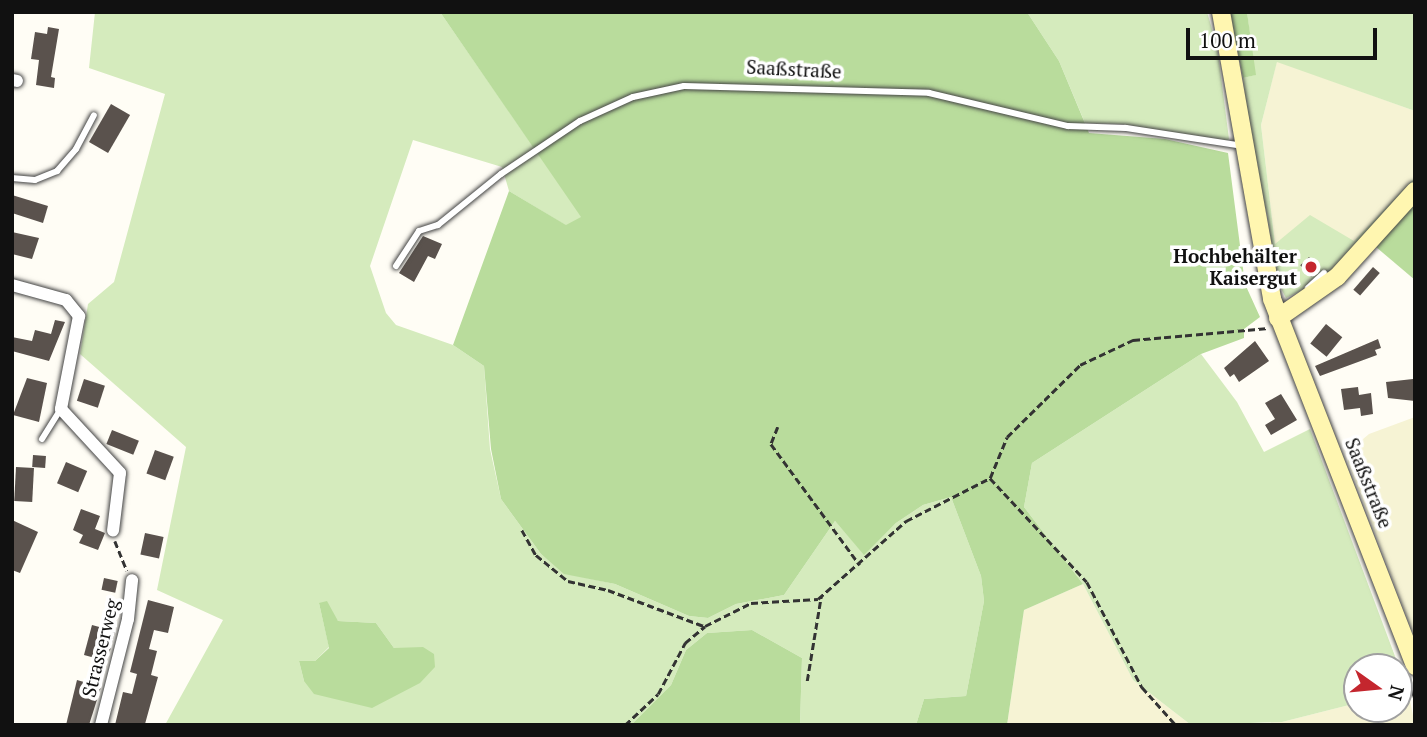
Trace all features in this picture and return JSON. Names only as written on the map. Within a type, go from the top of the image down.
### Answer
[{"type":"street","name":"Saaßstraße","points":[[1221,12],[1237,82],[1260,249],[1279,323],[1362,521],[1415,666]]},
{"type":"street","points":[[1279,323],[1338,277],[1415,191]]},
{"type":"street","points":[[12,285],[66,300],[79,316],[61,409],[120,473],[113,531]]},
{"type":"street","name":"Strasserweg","points":[[102,725],[131,606],[132,580]]},
{"type":"lane","name":"Saaßstraße","points":[[396,266],[419,231],[438,225],[501,174],[580,121],[634,97],[684,86],[929,93],[1068,126],[1126,128],[1244,146]]},
{"type":"lane","points":[[12,178],[35,180],[57,171],[76,149],[94,114]]},
{"type":"lane","points":[[1300,305],[1308,287],[1324,273]]},
{"type":"lane","points":[[42,439],[61,409]]},
{"type":"path","points":[[625,725],[658,694],[685,643],[705,626],[751,603],[821,596],[860,565],[906,522],[990,478],[1007,437],[1080,365],[1133,341],[1279,323]]},
{"type":"path","points":[[778,427],[771,444],[860,565]]},
{"type":"path","points":[[990,478],[1087,582],[1142,687],[1176,725]]},
{"type":"path","points":[[522,530],[536,555],[568,581],[608,590],[705,626]]},
{"type":"path","points":[[113,531],[132,580]]},
{"type":"path","points":[[807,681],[821,596]]},
{"type":"shaded area","points":[[1277,61],[1415,111],[1415,177],[1354,242],[1275,245],[1261,125]]},
{"type":"shaded area","points":[[1415,417],[1415,638],[1348,462],[1350,450],[1369,434]]},
{"type":"shaded area","points":[[1083,584],[1133,680],[1191,725],[1007,725],[1024,610]]},
{"type":"shaded area","points":[[1343,707],[1343,723],[1413,723],[1413,715],[1415,725],[1222,725],[1282,722]]},
{"type":"green space","points":[[95,12],[440,12],[582,217],[567,226],[509,191],[502,167],[413,140],[370,266],[386,313],[396,325],[453,345],[484,366],[490,449],[501,499],[541,554],[564,573],[615,584],[689,616],[708,618],[736,604],[784,595],[835,521],[864,554],[896,523],[923,505],[951,497],[981,576],[984,601],[966,696],[924,699],[916,725],[800,725],[802,658],[752,630],[707,633],[686,650],[671,685],[631,725],[165,725],[223,620],[157,590],[186,447],[80,354],[88,304],[114,282],[165,94],[89,68]],"holes":[[[319,603],[338,621],[376,623],[394,648],[304,681],[299,661],[315,661],[329,647]]]},
{"type":"green space","points":[[440,12],[1027,12],[1059,61],[1089,133],[1165,139],[1228,153],[1245,284],[1260,317],[1244,329],[1244,338],[1201,354],[1032,463],[1024,507],[1083,584],[1024,610],[1007,725],[916,725],[924,699],[966,696],[984,601],[981,576],[951,497],[923,505],[896,523],[864,555],[835,521],[784,595],[736,604],[708,618],[689,616],[615,584],[564,574],[541,554],[501,499],[491,449],[484,366],[453,345],[509,191],[566,225],[581,217]]},
{"type":"green space","points":[[1027,12],[1207,12],[1217,46],[1229,139],[1225,143],[1122,124],[1085,123],[1059,61]]},
{"type":"green space","points":[[1230,12],[1247,12],[1256,75],[1243,78]]},
{"type":"green space","points":[[1247,12],[1415,12],[1415,111],[1277,62],[1261,125],[1275,244],[1310,215],[1354,241],[1415,177],[1415,184],[1333,275],[1286,298],[1277,281],[1267,213],[1254,175],[1243,78],[1255,75]]},
{"type":"green space","points":[[1415,203],[1415,280],[1376,247]]},
{"type":"green space","points":[[1201,354],[1237,402],[1264,452],[1310,429],[1394,653],[1343,653],[1343,707],[1282,722],[1191,725],[1133,680],[1083,584],[1024,507],[1032,463]]},
{"type":"green space","points":[[327,601],[338,621],[376,623],[394,648],[423,647],[434,654],[435,667],[420,683],[372,708],[314,694],[304,681],[299,661],[315,661],[329,648],[319,603]]},
{"type":"green space","points":[[752,630],[802,658],[800,725],[631,725],[671,685],[686,650],[707,633]]},
{"type":"building","points":[[48,27],[59,29],[51,77],[55,78],[54,88],[36,85],[39,60],[31,59],[35,32],[47,34]]},
{"type":"building","points":[[111,104],[130,115],[108,153],[89,142]]},
{"type":"building","points":[[12,195],[48,206],[43,223],[12,213]]},
{"type":"building","points":[[12,232],[39,238],[32,259],[12,254]]},
{"type":"building","points":[[423,236],[442,244],[435,259],[428,256],[414,282],[399,273]]},
{"type":"building","name":"Hochbehälter Kaisergut","points":[[1309,257],[1320,269],[1311,277],[1300,265]]},
{"type":"building","points":[[1373,267],[1380,273],[1360,296],[1353,290]]},
{"type":"building","points":[[55,320],[65,322],[49,361],[12,351],[12,337],[32,341],[35,330],[51,334]]},
{"type":"building","points":[[1326,324],[1342,337],[1327,357],[1310,343]]},
{"type":"building","points":[[1378,339],[1381,348],[1375,350],[1377,355],[1320,376],[1315,366]]},
{"type":"building","points":[[1255,341],[1269,361],[1239,382],[1234,374],[1230,377],[1224,368]]},
{"type":"building","points":[[27,378],[47,383],[39,422],[13,415]]},
{"type":"building","points":[[84,379],[105,386],[98,408],[77,401]]},
{"type":"building","points":[[1413,379],[1415,401],[1388,398],[1386,382]]},
{"type":"building","points":[[1358,387],[1359,395],[1371,393],[1373,414],[1361,416],[1360,408],[1344,410],[1341,389]]},
{"type":"building","points":[[1281,394],[1297,420],[1271,435],[1265,425],[1275,419],[1265,403]]},
{"type":"building","points":[[112,430],[139,441],[133,455],[106,444]]},
{"type":"building","points":[[155,450],[174,457],[165,480],[146,473]]},
{"type":"building","points":[[33,455],[46,456],[45,468],[32,467]]},
{"type":"building","points":[[66,462],[87,471],[78,492],[57,483]]},
{"type":"building","points":[[16,467],[34,468],[32,502],[14,501]]},
{"type":"building","points":[[81,509],[100,516],[95,529],[105,533],[98,550],[79,543],[83,535],[73,530]]},
{"type":"building","points":[[12,520],[38,532],[20,573],[12,570]]},
{"type":"building","points":[[145,533],[164,537],[159,558],[140,555]]},
{"type":"building","points":[[104,578],[118,581],[115,593],[102,590]]},
{"type":"building","points":[[148,600],[174,607],[168,633],[154,630],[149,649],[157,651],[151,675],[158,677],[145,724],[115,725],[123,692],[132,694],[137,674],[130,672]]},
{"type":"building","points":[[92,625],[115,631],[107,661],[84,655]]},
{"type":"building","points":[[77,680],[101,687],[89,725],[66,725]]},
{"type":"place","name":"Hochbehälter Kaisergut","points":[[1311,267]]}]
